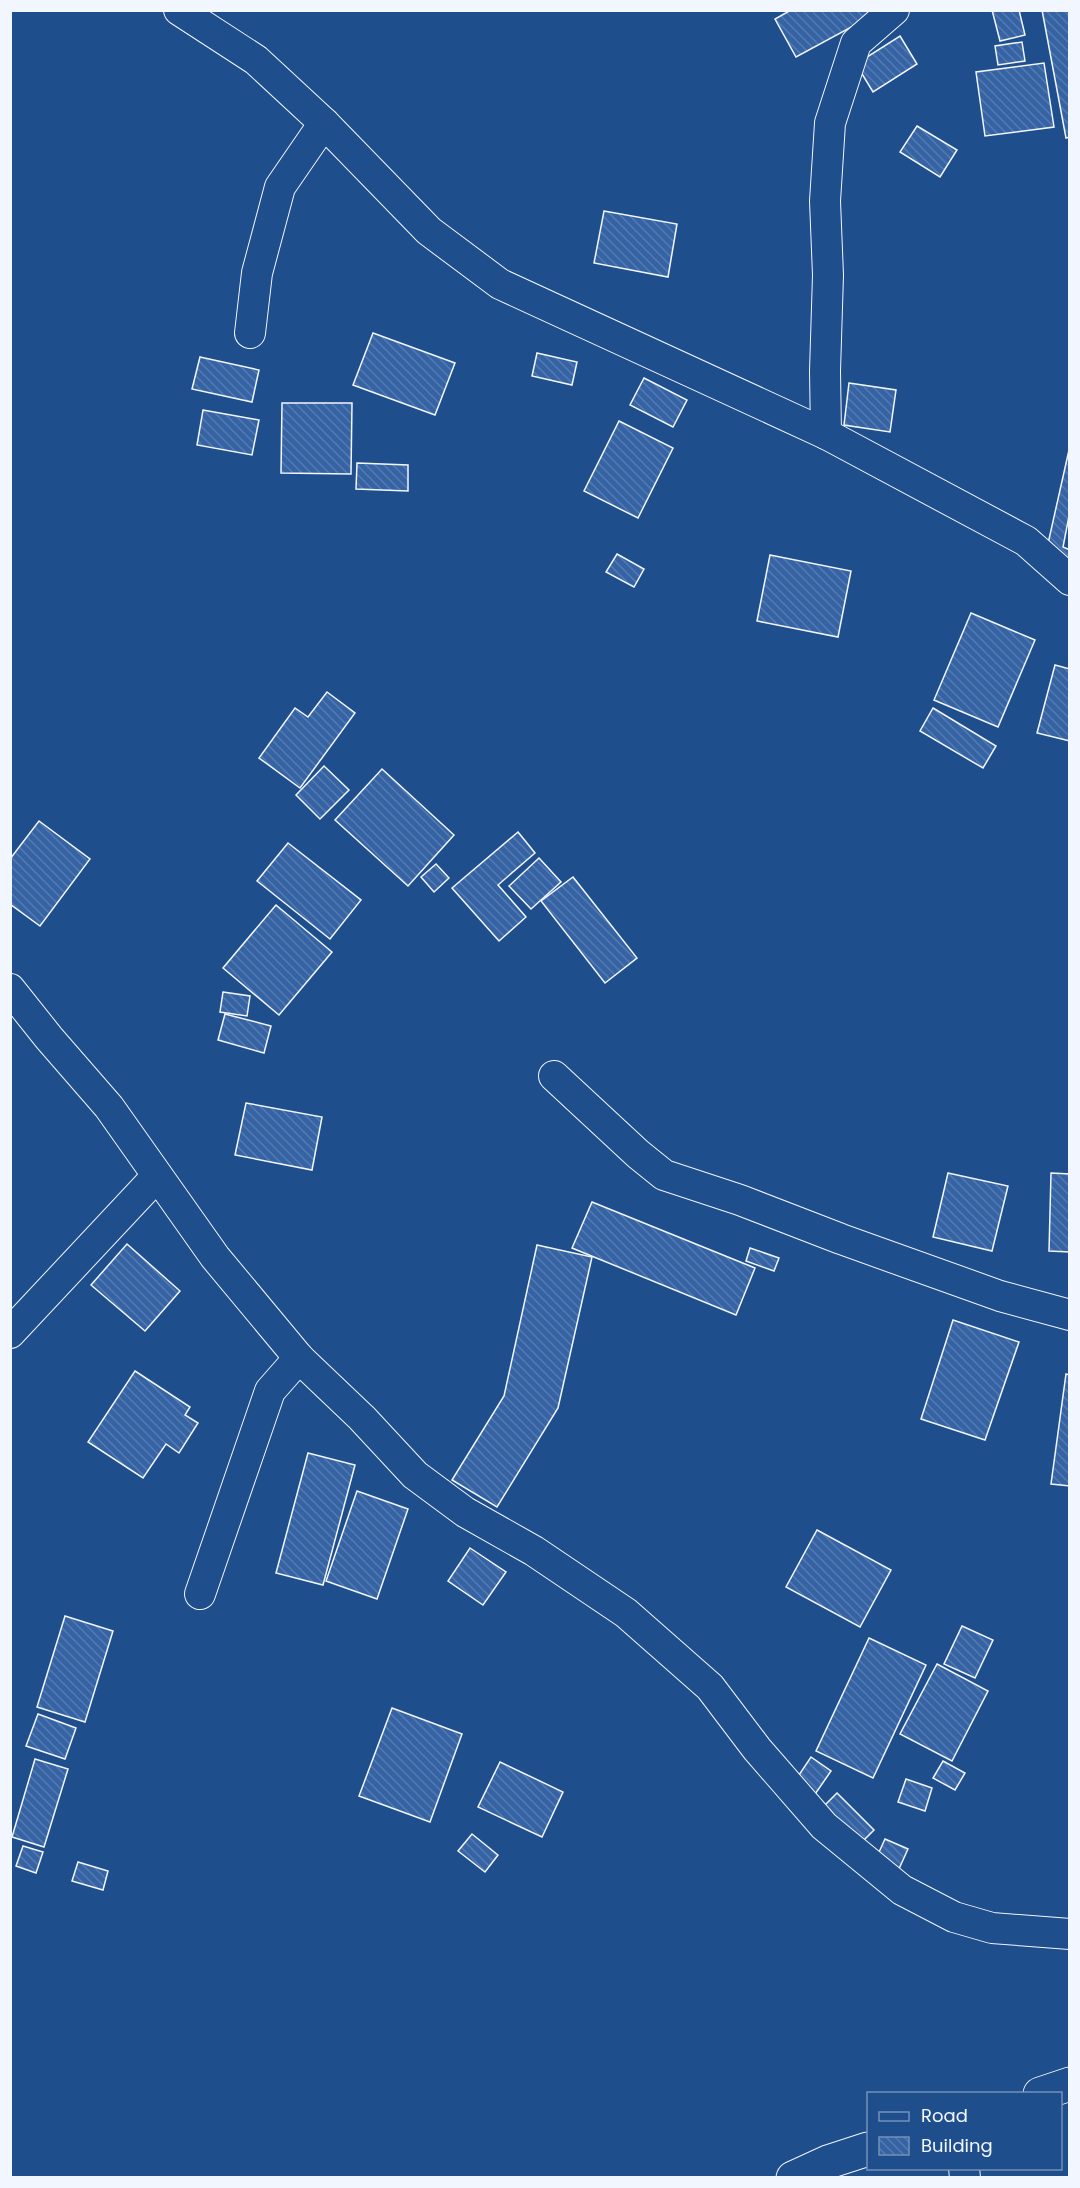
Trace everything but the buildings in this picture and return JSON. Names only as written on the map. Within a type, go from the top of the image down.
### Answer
[{"type":"street","points":[[179,10],[256,60],[324,123],[429,231],[500,284],[826,434],[1026,541],[1070,580]]},
{"type":"street","points":[[826,434],[828,275],[825,201],[830,123],[856,43],[894,10]]},
{"type":"street","points":[[250,333],[258,273],[280,187],[324,123]]},
{"type":"street","points":[[10,989],[109,1107],[215,1257],[299,1358],[362,1418],[415,1476],[465,1512],[534,1551],[626,1613],[710,1687],[757,1749],[824,1826],[902,1890],[954,1917],[983,1925],[1070,1935]]},
{"type":"street","points":[[554,1076],[664,1175],[740,1200],[1000,1296],[1070,1315]]},
{"type":"street","points":[[10,1334],[157,1176]]},
{"type":"street","points":[[200,1594],[270,1391],[299,1358]]},
{"type":"street","points":[[1046,2092],[1070,2084]]},
{"type":"street","points":[[794,2178],[828,2170],[867,2150]]}]
